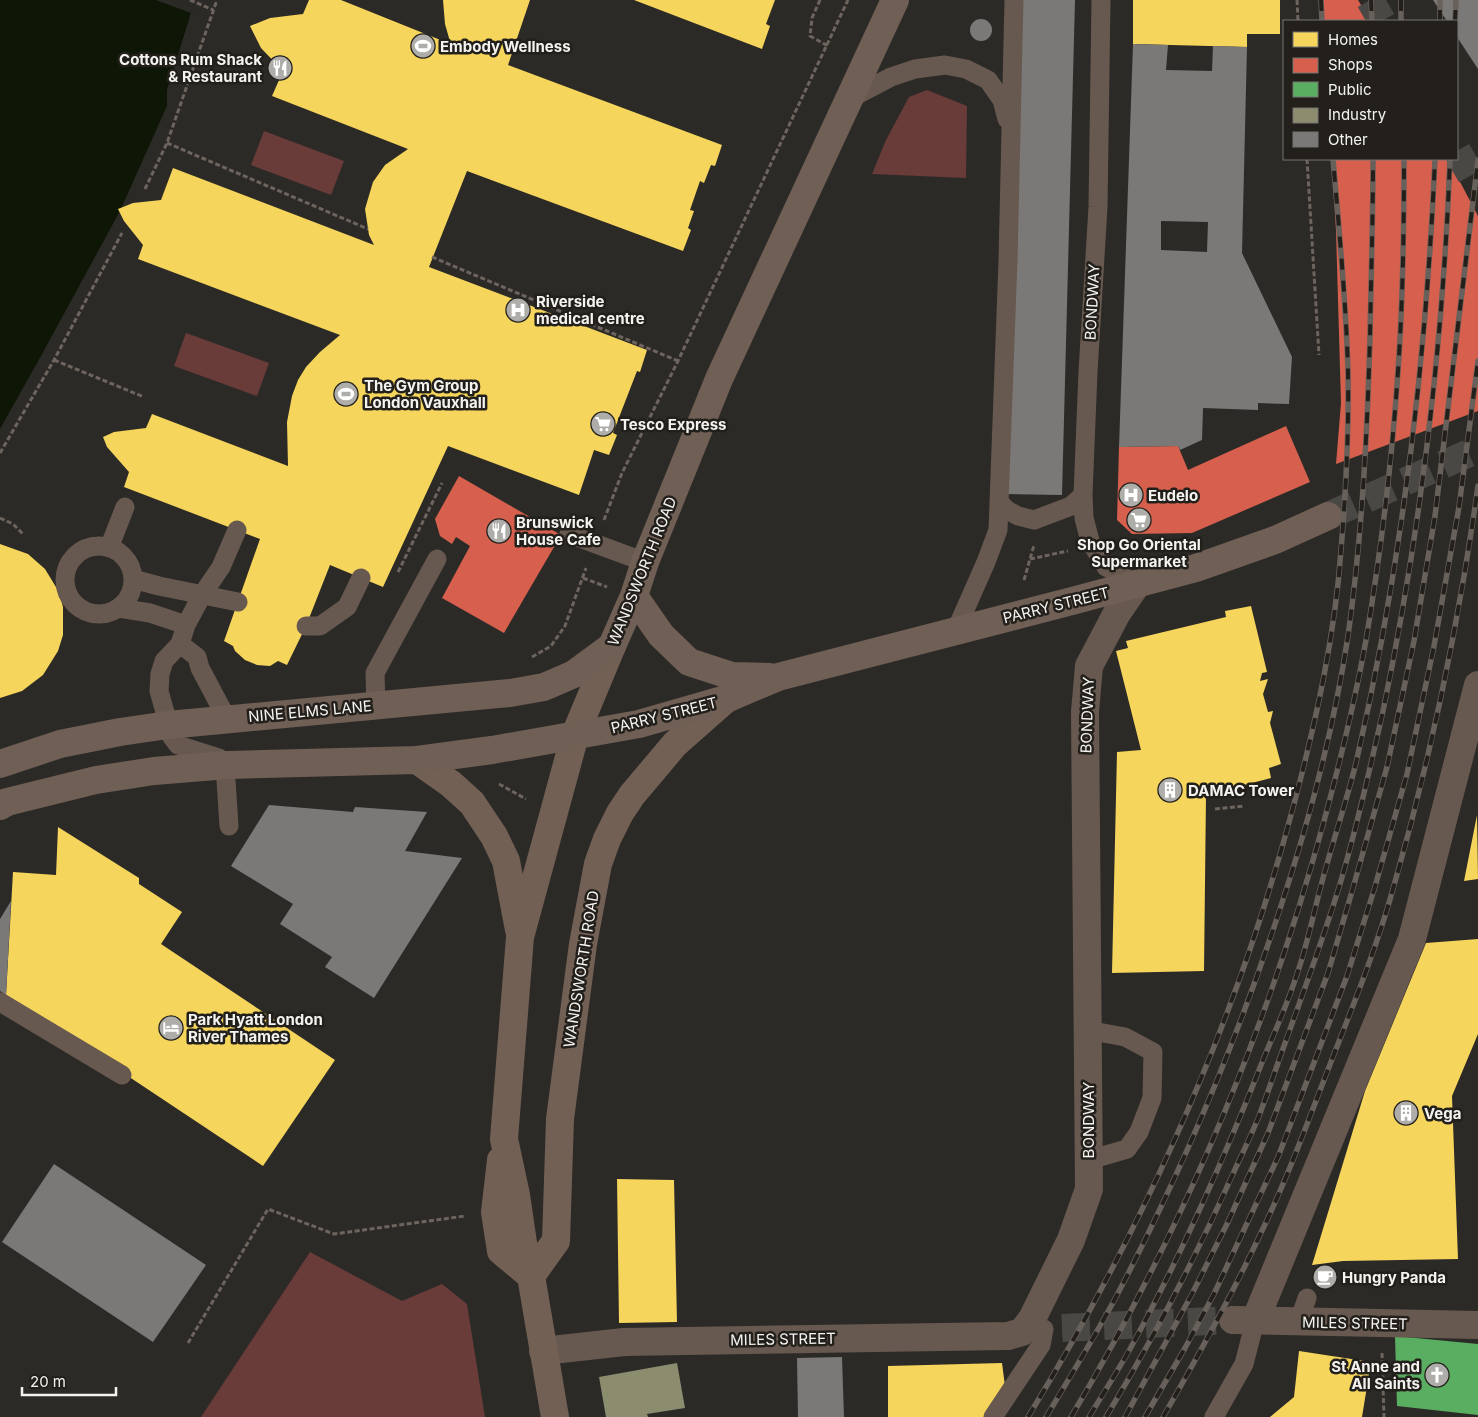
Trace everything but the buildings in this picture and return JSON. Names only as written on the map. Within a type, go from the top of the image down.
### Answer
[{"type":"highway","name":"WANDSWORTH ROAD","points":[[612,646],[634,596],[645,562],[719,379],[895,0]]},
{"type":"highway","name":"PARRY STREET","points":[[575,735],[639,724],[726,700],[778,677],[956,630],[1072,602],[1196,568],[1275,540],[1328,516]]},
{"type":"highway","name":"PARRY STREET","points":[[634,596],[661,635],[688,662],[732,676],[778,677]]},
{"type":"highway","name":"NINE ELMS LANE","points":[[0,764],[60,744],[168,725],[227,718],[484,696],[544,686],[574,674],[612,646]]},
{"type":"highway","points":[[0,806],[7,802],[96,780],[154,771],[226,765],[417,760],[492,750],[575,735]]},
{"type":"main road","name":"WANDSWORTH ROAD","points":[[612,646],[575,735],[520,937],[504,1139],[495,1212],[501,1251],[531,1276],[556,1241],[560,1118],[582,944],[598,864],[607,839],[620,813],[632,795],[674,744],[726,700]]},
{"type":"main road","name":"WANDSWORTH ROAD","points":[[417,760],[451,784],[472,803],[494,836],[506,861],[520,937]]},
{"type":"main road","points":[[531,1276],[554,1417]]},
{"type":"street","name":"BONDWAY","points":[[1033,1330],[1032,1319],[1071,1240],[1089,1188],[1085,712],[1089,666],[1117,613],[1137,584]]},
{"type":"street","points":[[1244,1320],[1412,939],[1478,685]]},
{"type":"street","name":"MILES STREET","points":[[1244,1320],[1303,1310],[1381,1323],[1478,1325]]},
{"type":"street","name":"MILES STREET","points":[[543,1351],[624,1342],[1008,1336],[1033,1330]]},
{"type":"lane","points":[[956,630],[998,530],[1014,0]]},
{"type":"lane","name":"BONDWAY","points":[[1101,0],[1098,206],[1088,372],[1083,496],[1084,518],[1090,541],[1106,567],[1137,584]]},
{"type":"lane","points":[[851,98],[891,77],[915,69],[945,65],[966,69],[988,80],[998,93],[1002,100],[1011,134]]},
{"type":"lane","points":[[999,502],[1007,510],[1018,516],[1034,520],[1071,506],[1083,496]]},
{"type":"lane","points":[[109,548],[125,507]]},
{"type":"lane","points":[[229,826],[226,765],[218,758],[178,745],[172,737],[159,691],[160,674],[164,661],[180,644],[186,625],[202,594],[221,567],[237,530]]},
{"type":"lane","points":[[569,534],[645,562]]},
{"type":"lane","points":[[96,546],[109,548],[124,557],[130,566],[133,579],[132,590],[126,601],[119,608],[108,613],[92,614],[81,610],[72,601],[66,590],[65,579],[71,561],[84,549],[96,546]]},
{"type":"lane","points":[[376,706],[375,673],[436,559]]},
{"type":"lane","points":[[306,626],[320,626],[347,607],[361,578]]},
{"type":"lane","points":[[133,579],[238,602]]},
{"type":"lane","points":[[119,608],[150,613],[186,625]]},
{"type":"lane","points":[[180,644],[197,658],[200,668],[227,718]]},
{"type":"lane","points":[[0,1002],[122,1075]]},
{"type":"lane","points":[[1087,1030],[1125,1037],[1153,1052],[1152,1098],[1139,1132],[1127,1149],[1088,1160]]},
{"type":"lane","points":[[1214,1417],[1244,1364],[1244,1320]]},
{"type":"lane","points":[[993,1417],[1041,1345],[1033,1330]]},
{"type":"path","points":[[190,0],[213,10]]},
{"type":"path","points":[[145,189],[166,143],[217,0]]},
{"type":"path","points":[[820,0],[812,18],[810,36],[828,46]]},
{"type":"path","points":[[526,659],[551,646],[565,626],[594,544],[622,474],[678,362],[848,0]]},
{"type":"path","points":[[1297,0],[1298,20]]},
{"type":"path","points":[[166,143],[368,230]]},
{"type":"path","points":[[1307,160],[1319,355]]},
{"type":"path","points":[[0,453],[54,360],[122,233]]},
{"type":"path","points":[[432,258],[678,362]]},
{"type":"path","points":[[54,360],[144,397]]},
{"type":"path","points":[[0,518],[13,524],[24,535]]},
{"type":"path","points":[[1024,580],[1036,539]]},
{"type":"path","points":[[1030,559],[1076,550]]},
{"type":"path","points":[[499,784],[525,799]]},
{"type":"path","points":[[1215,809],[1244,806]]},
{"type":"path","points":[[188,1343],[268,1209],[334,1234],[465,1216]]},
{"type":"path","points":[[1381,1323],[1384,1417]]},
{"type":"shaded area","points":[[0,0],[195,0],[167,90],[167,106],[120,211],[0,429]]},
{"type":"shaded area","points":[[927,90],[967,106],[966,178],[872,174],[886,140],[909,97]]},
{"type":"shaded area","points":[[264,131],[344,161],[331,195],[251,165]]},
{"type":"shaded area","points":[[186,333],[269,363],[257,396],[174,366]]},
{"type":"shaded area","points":[[310,1252],[402,1301],[442,1284],[467,1304],[485,1417],[201,1417]]},
{"type":"pier","points":[[156,0],[195,0],[191,13]]},
{"type":"tunnel","points":[[1370,0],[1381,20]]},
{"type":"tunnel","points":[[1458,153],[1478,187]]},
{"type":"tunnel","points":[[1328,516],[1478,449]]},
{"type":"tunnel","points":[[1062,1328],[1233,1320]]},
{"type":"railway","points":[[1321,0],[1322,20]]},
{"type":"railway","points":[[1371,0],[1372,20]]},
{"type":"railway","points":[[1401,0],[1401,20]]},
{"type":"railway","points":[[1440,0],[1440,20]]},
{"type":"railway","points":[[1455,20],[1456,0]]},
{"type":"railway","points":[[1028,1417],[1110,1271],[1148,1196],[1183,1120],[1245,964],[1271,885],[1310,741],[1324,678],[1334,614],[1341,550],[1347,461],[1347,344],[1333,160]]},
{"type":"railway","points":[[1046,1417],[1116,1297],[1186,1154],[1207,1105],[1264,956],[1292,873],[1320,772],[1336,705],[1348,636],[1360,525],[1369,375],[1373,160]]},
{"type":"railway","points":[[1071,1417],[1149,1275],[1185,1202],[1218,1128],[1276,977],[1330,799],[1362,663],[1381,540],[1393,438],[1400,344],[1404,160]]},
{"type":"railway","points":[[1089,1417],[1130,1349],[1184,1243],[1233,1134],[1290,996],[1356,763],[1386,614],[1409,463],[1425,311],[1435,160]]},
{"type":"railway","points":[[1106,1417],[1157,1328],[1188,1268],[1253,1131],[1319,947],[1346,863],[1383,711],[1409,574],[1436,367],[1447,228],[1450,160]]},
{"type":"railway","points":[[1125,1417],[1192,1294],[1227,1224],[1268,1133],[1328,973],[1387,767],[1414,641],[1435,516],[1478,160]]},
{"type":"railway","points":[[1145,1417],[1214,1294],[1278,1157],[1347,976],[1407,774],[1434,646],[1459,507],[1478,361]]},
{"type":"railway","points":[[1163,1417],[1225,1306],[1269,1216],[1355,1001],[1379,934],[1407,839],[1432,739],[1453,638],[1478,486]]},
{"type":"place","name":"Embody Wellness","points":[[423,46]]},
{"type":"place","name":"Cottons Rum Shack & Restaurant","points":[[280,68]]},
{"type":"place","name":"Riverside medical centre","points":[[518,310]]},
{"type":"place","name":"The Gym Group London Vauxhall","points":[[346,394]]},
{"type":"place","name":"Tesco Express","points":[[603,424]]},
{"type":"place","name":"Eudelo","points":[[1131,495]]},
{"type":"place","name":"Shop Go Oriental Supermarket","points":[[1139,520]]},
{"type":"place","name":"Brunswick House Cafe","points":[[499,531]]},
{"type":"place","name":"DAMAC Tower","points":[[1170,790]]},
{"type":"place","name":"Park Hyatt London River Thames","points":[[171,1028]]},
{"type":"place","name":"Vega","points":[[1406,1113]]},
{"type":"place","name":"Hungry Panda","points":[[1325,1277]]},
{"type":"place","name":"St Anne and All Saints","points":[[1437,1375]]}]
